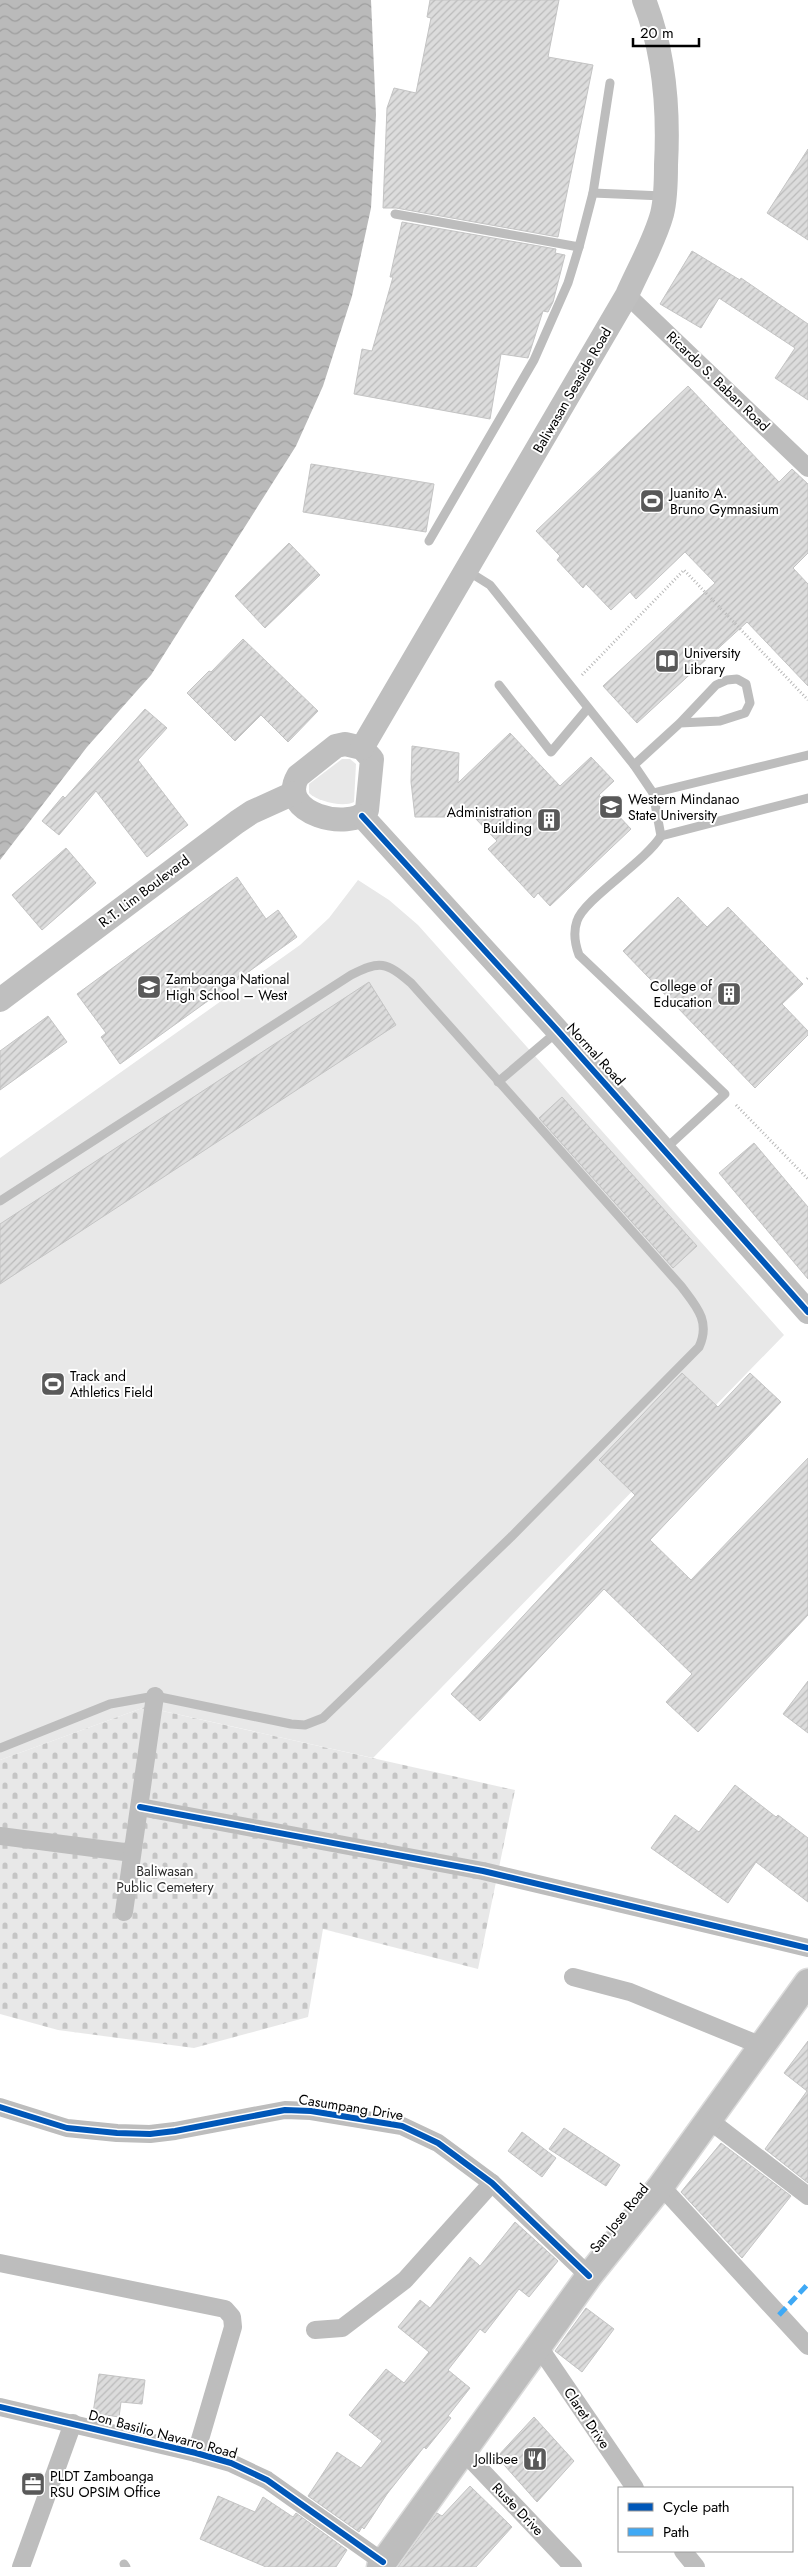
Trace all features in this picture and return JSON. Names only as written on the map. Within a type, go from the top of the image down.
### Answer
[{"type":"main road","name":"Baliwasan Seaside Road","points":[[362,748],[627,295],[661,216],[665,196],[668,133],[663,69],[658,42],[644,0]]},
{"type":"main road","points":[[351,744],[362,748],[372,759],[373,766],[369,806],[362,816],[348,820],[309,812],[300,806],[294,793],[298,776],[336,746],[351,744]]},
{"type":"main road","name":"R.T. Lim Boulevard","points":[[0,1000],[237,822],[264,806],[294,793]]},
{"type":"main road","name":"Normal Road","points":[[362,816],[558,1031],[808,1312]]},
{"type":"main road","name":"San Jose Road","points":[[382,2565],[462,2450],[539,2348],[589,2276],[661,2186],[808,1982]]},
{"type":"street","name":"Ricardo S. Baban Road","points":[[627,295],[808,468]]},
{"type":"street","points":[[124,1912],[155,1696]]},
{"type":"street","points":[[140,1807],[483,1871],[808,1948]]},
{"type":"street","points":[[0,1836],[132,1853]]},
{"type":"street","points":[[573,1977],[630,1992],[762,2046]]},
{"type":"street","name":"Casumpang Drive","points":[[0,2107],[67,2128],[150,2134],[285,2110],[311,2111],[402,2126],[438,2143],[492,2183],[589,2276]]},
{"type":"street","points":[[709,2120],[808,2196]]},
{"type":"street","points":[[315,2330],[342,2328],[405,2280],[492,2183]]},
{"type":"street","points":[[661,2186],[808,2346]]},
{"type":"street","points":[[0,2263],[169,2296],[225,2309],[230,2313],[233,2327],[196,2453]]},
{"type":"street","name":"Claret Drive","points":[[539,2348],[634,2487]]},
{"type":"street","name":"Don Basilio Navarro Road","points":[[0,2407],[73,2423],[230,2463],[267,2480],[382,2565]]},
{"type":"street","points":[[21,2567],[73,2423]]},
{"type":"street","name":"Ruste Drive","points":[[462,2450],[573,2567]]},
{"type":"street","points":[[684,2552],[696,2567]]},
{"type":"lane","points":[[429,541],[534,360],[568,283],[594,193],[610,83]]},
{"type":"lane","points":[[594,193],[665,196]]},
{"type":"lane","points":[[395,214],[579,247]]},
{"type":"lane","points":[[466,570],[490,585],[634,765],[653,793],[661,836]]},
{"type":"lane","points":[[634,765],[680,723],[716,685],[737,679],[746,684],[750,703],[745,713],[720,721],[680,723]]},
{"type":"lane","points":[[499,685],[551,752],[588,708]]},
{"type":"lane","points":[[653,793],[808,755]]},
{"type":"lane","points":[[664,1150],[725,1094],[579,955],[576,947],[577,920],[586,908],[652,850],[661,836],[808,798]]},
{"type":"lane","points":[[0,1201],[369,966],[379,964],[392,968],[411,983],[695,1305],[703,1321],[704,1335],[699,1347],[511,1537],[323,1718],[305,1725],[292,1724],[155,1696],[110,1704],[0,1748]]},
{"type":"lane","points":[[498,1082],[558,1031]]},
{"type":"path","points":[[571,687],[684,570],[808,700]]},
{"type":"path","points":[[725,1094],[808,1179]]},
{"type":"green space","points":[[342,759],[350,759],[356,764],[354,802],[349,804],[330,803],[318,799],[309,793],[309,784]]},
{"type":"green space","points":[[358,880],[389,900],[418,925],[784,1335],[373,1758],[145,1707],[0,1760],[0,1158],[300,945],[329,918]]},
{"type":"green space","name":"Baliwasan Public Cemetery","points":[[145,1707],[515,1790],[478,1969],[323,1929],[308,2017],[194,2048],[58,2030],[0,2014],[0,1760]]},
{"type":"water","points":[[0,0],[371,0],[376,115],[371,208],[352,296],[323,386],[296,446],[151,675],[87,747],[0,860]]},
{"type":"building","points":[[430,0],[559,0],[548,57],[593,65],[558,237],[396,208],[383,208],[387,108],[394,88],[416,93],[431,18],[427,17]]},
{"type":"building","points":[[808,149],[808,240],[767,213]]},
{"type":"building","points":[[402,222],[556,249],[555,253],[565,255],[553,302],[548,312],[543,311],[528,358],[501,354],[490,419],[354,394],[362,349],[372,351],[393,277],[390,277]]},
{"type":"building","points":[[692,251],[740,280],[741,278],[808,324],[808,400],[775,378],[795,348],[719,298],[701,328],[660,304]]},
{"type":"building","points":[[688,386],[779,482],[792,469],[808,484],[808,553],[793,568],[808,584],[808,686],[747,622],[637,723],[603,686],[715,583],[685,552],[636,599],[630,592],[611,610],[586,584],[583,588],[557,560],[560,556],[536,531]]},
{"type":"building","points":[[311,464],[434,484],[426,532],[303,512]]},
{"type":"building","points":[[289,543],[320,575],[265,628],[235,596]]},
{"type":"building","points":[[243,639],[318,711],[288,742],[261,715],[235,741],[187,693],[209,671],[211,672]]},
{"type":"building","points":[[145,709],[167,728],[138,760],[188,825],[147,857],[96,791],[59,835],[42,821]]},
{"type":"building","name":"Administration Building","points":[[510,733],[560,786],[591,757],[614,781],[599,795],[631,829],[550,906],[538,893],[534,898],[488,849],[497,841],[474,817],[415,817],[411,782],[412,746],[459,753],[458,783]]},
{"type":"building","points":[[66,848],[96,883],[42,930],[12,895]]},
{"type":"building","points":[[237,877],[266,919],[278,910],[297,937],[120,1064],[101,1037],[106,1033],[77,994]]},
{"type":"building","name":"College of Education","points":[[678,897],[707,927],[728,907],[803,984],[782,1004],[808,1031],[808,1035],[755,1088],[623,951]]},
{"type":"building","points":[[369,982],[396,1025],[0,1284],[0,1224]]},
{"type":"building","points":[[48,1016],[67,1042],[0,1090],[0,1051]]},
{"type":"building","points":[[562,1097],[697,1246],[673,1268],[539,1118]]},
{"type":"building","points":[[754,1143],[808,1207],[808,1279],[719,1173]]},
{"type":"building","points":[[682,1373],[718,1407],[750,1373],[781,1402],[650,1540],[691,1580],[808,1458],[808,1615],[698,1732],[666,1702],[692,1674],[604,1589],[480,1721],[451,1694],[635,1495],[599,1460]]},
{"type":"building","points":[[808,1681],[808,1733],[783,1714]]},
{"type":"building","points":[[735,1785],[776,1817],[778,1815],[808,1838],[808,1902],[756,1862],[728,1903],[651,1848],[675,1815],[699,1832]]},
{"type":"building","points":[[808,2041],[808,2183],[765,2149],[807,2091],[784,2073]]},
{"type":"building","points":[[564,2128],[620,2165],[606,2186],[549,2149]]},
{"type":"building","points":[[522,2132],[556,2158],[542,2177],[508,2151]]},
{"type":"building","points":[[721,2143],[791,2196],[742,2258],[681,2192]]},
{"type":"building","points":[[515,2222],[558,2261],[529,2297],[519,2289],[485,2333],[480,2329],[448,2370],[470,2388],[448,2416],[451,2418],[426,2449],[424,2447],[387,2494],[364,2529],[362,2527],[359,2532],[308,2496],[337,2452],[361,2468],[382,2441],[349,2415],[386,2369],[404,2383],[429,2352],[398,2327],[420,2300],[430,2308],[470,2257],[480,2266]]},
{"type":"building","points":[[586,2308],[614,2329],[582,2372],[555,2351]]},
{"type":"building","points":[[99,2374],[145,2380],[142,2404],[121,2402],[119,2417],[93,2413]]},
{"type":"building","name":"Jollibee","points":[[534,2417],[574,2461],[537,2502],[497,2457]]},
{"type":"building","points":[[470,2486],[512,2527],[476,2567],[398,2567],[437,2513],[442,2516]]},
{"type":"building","points":[[218,2496],[255,2512],[263,2497],[293,2517],[296,2513],[347,2550],[336,2567],[266,2567],[200,2539]]},
{"type":"marked path","points":[[779,2315],[808,2284]]},
{"type":"cycle path","points":[[362,816],[558,1031],[808,1312]]},
{"type":"cycle path","points":[[140,1807],[483,1871],[808,1948]]},
{"type":"cycle path","points":[[0,2107],[67,2128],[117,2133],[150,2134],[175,2131],[285,2110],[311,2111],[402,2126],[438,2143],[492,2183],[589,2276]]},
{"type":"cycle path","points":[[0,2407],[231,2463],[267,2480],[383,2562]]},
{"type":"place","name":"Juanito A. Bruno Gymnasium","points":[[652,501]]},
{"type":"place","name":"University Library","points":[[667,661]]},
{"type":"place","name":"Western Mindanao State University","points":[[611,807]]},
{"type":"place","name":"Administration Building","points":[[549,820]]},
{"type":"place","name":"Zamboanga National High School – West","points":[[149,987]]},
{"type":"place","name":"College of Education","points":[[729,994]]},
{"type":"place","name":"Track and Athletics Field","points":[[53,1384]]},
{"type":"place","name":"Jollibee","points":[[535,2459]]},
{"type":"place","name":"PLDT Zamboanga RSU OPSIM Office","points":[[33,2484]]}]
